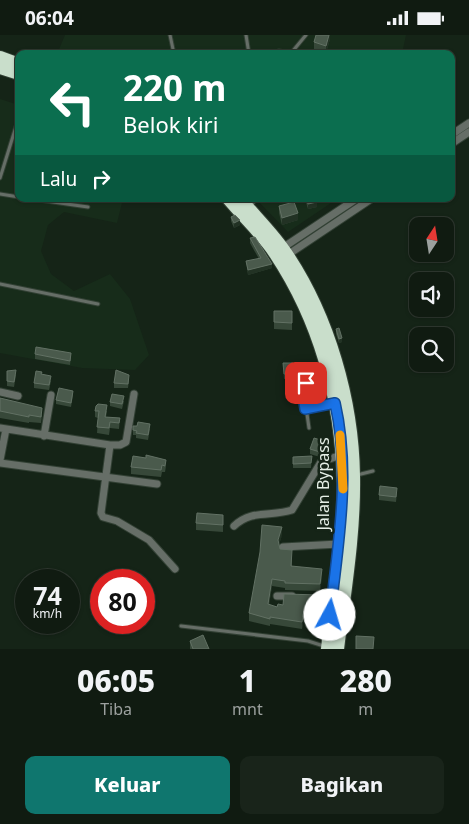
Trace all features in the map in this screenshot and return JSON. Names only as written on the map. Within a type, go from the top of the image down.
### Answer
[{"type":"highway","points":[[0,57],[15,62]]},
{"type":"highway","points":[[0,68],[15,73]]},
{"type":"highway","name":"Jalan Bypass","points":[[231,202],[281,255],[302,301],[327,369],[339,420],[343,484],[339,544],[327,597],[331,648]]},
{"type":"highway","name":"Jalan Bypass","points":[[252,204],[281,255],[310,297],[337,366],[348,418],[354,475],[352,531],[331,648]]},
{"type":"street","points":[[455,132],[469,123]]},
{"type":"street","points":[[455,141],[469,132]]},
{"type":"street","points":[[281,255],[352,202]]},
{"type":"street","points":[[281,255],[366,202]]},
{"type":"street","points":[[0,392],[18,396]]},
{"type":"street","points":[[134,394],[126,442],[120,445],[110,445],[3,429],[0,462],[157,484]]},
{"type":"street","points":[[44,436],[51,395]]},
{"type":"street","points":[[110,445],[100,509],[103,517],[117,521],[149,540],[175,569]]},
{"type":"street","points":[[234,526],[240,521],[256,514],[292,510],[321,461],[341,455]]},
{"type":"street","points":[[283,547],[339,544]]},
{"type":"street","points":[[277,597],[304,596]]},
{"type":"lane","points":[[170,35],[173,50]]},
{"type":"lane","points":[[246,35],[248,50]]},
{"type":"lane","points":[[294,50],[306,35]]},
{"type":"lane","points":[[0,179],[15,130]]},
{"type":"lane","points":[[0,194],[15,196]]},
{"type":"lane","points":[[53,202],[88,207]]},
{"type":"lane","points":[[0,284],[98,304]]},
{"type":"lane","points":[[309,428],[303,386],[327,369]]},
{"type":"lane","points":[[305,409],[335,403]]},
{"type":"lane","points":[[354,475],[373,471]]},
{"type":"lane","points":[[181,627],[308,641],[331,648]]},
{"type":"shaded area","points":[[65,35],[406,35],[403,50],[59,50]]},
{"type":"shaded area","points":[[0,99],[15,104],[15,202],[122,202],[117,223],[64,212],[48,225],[41,251],[51,274],[74,291],[110,274],[130,299],[149,355],[135,370],[82,368],[0,353]]},
{"type":"shaded area","points":[[259,202],[333,202],[288,232]]},
{"type":"building","points":[[316,35],[329,35],[326,46],[314,42]]},
{"type":"building","points":[[294,202],[298,213],[282,218],[279,206]]},
{"type":"building","points":[[235,215],[240,220],[234,223],[231,217]]},
{"type":"building","points":[[255,237],[272,264],[248,270],[246,261],[261,258],[250,238]]},
{"type":"building","points":[[274,311],[292,311],[292,323],[274,322]]},
{"type":"building","points":[[339,328],[342,338],[339,339],[336,329]]},
{"type":"building","points":[[36,347],[71,353],[70,361],[35,354]]},
{"type":"building","points":[[283,363],[293,363],[294,374],[284,374]]},
{"type":"building","points":[[16,370],[14,382],[7,381],[7,371]]},
{"type":"building","points":[[116,370],[129,375],[128,384],[114,383]]},
{"type":"building","points":[[36,371],[51,376],[49,385],[34,383]]},
{"type":"building","points":[[59,388],[73,391],[71,403],[56,400]]},
{"type":"building","points":[[112,394],[124,396],[122,404],[110,402]]},
{"type":"building","points":[[0,398],[42,408],[41,417],[29,415],[29,417],[0,411]]},
{"type":"building","points":[[98,404],[107,405],[105,417],[120,418],[119,423],[110,422],[109,428],[97,427],[99,411],[95,411]]},
{"type":"building","points":[[138,422],[150,424],[148,435],[136,433],[137,431],[133,430],[133,426],[137,426]]},
{"type":"building","points":[[314,438],[327,442],[324,451],[320,452],[310,449]]},
{"type":"building","points":[[146,455],[166,460],[165,466],[162,465],[161,470],[131,467],[133,456],[146,458]]},
{"type":"building","points":[[312,456],[311,463],[293,464],[293,457]]},
{"type":"building","points":[[380,486],[397,488],[396,497],[379,495]]},
{"type":"building","points":[[197,513],[223,515],[223,525],[196,523]]},
{"type":"building","points":[[262,525],[282,527],[278,540],[280,549],[292,550],[291,566],[322,569],[320,584],[285,583],[285,581],[272,579],[268,604],[277,607],[278,604],[283,605],[284,594],[322,595],[320,607],[305,605],[302,622],[270,617],[270,619],[249,613],[260,552]]},
{"type":"building","points":[[203,635],[209,649],[193,649],[190,641]]},
{"type":"building","points":[[356,636],[374,637],[373,649],[356,649]]},
{"type":"slow traffic","points":[[340,435],[343,489]]},
{"type":"route","points":[[306,383],[302,390],[305,409],[335,403],[339,420],[343,484],[339,544],[330,615]]}]
